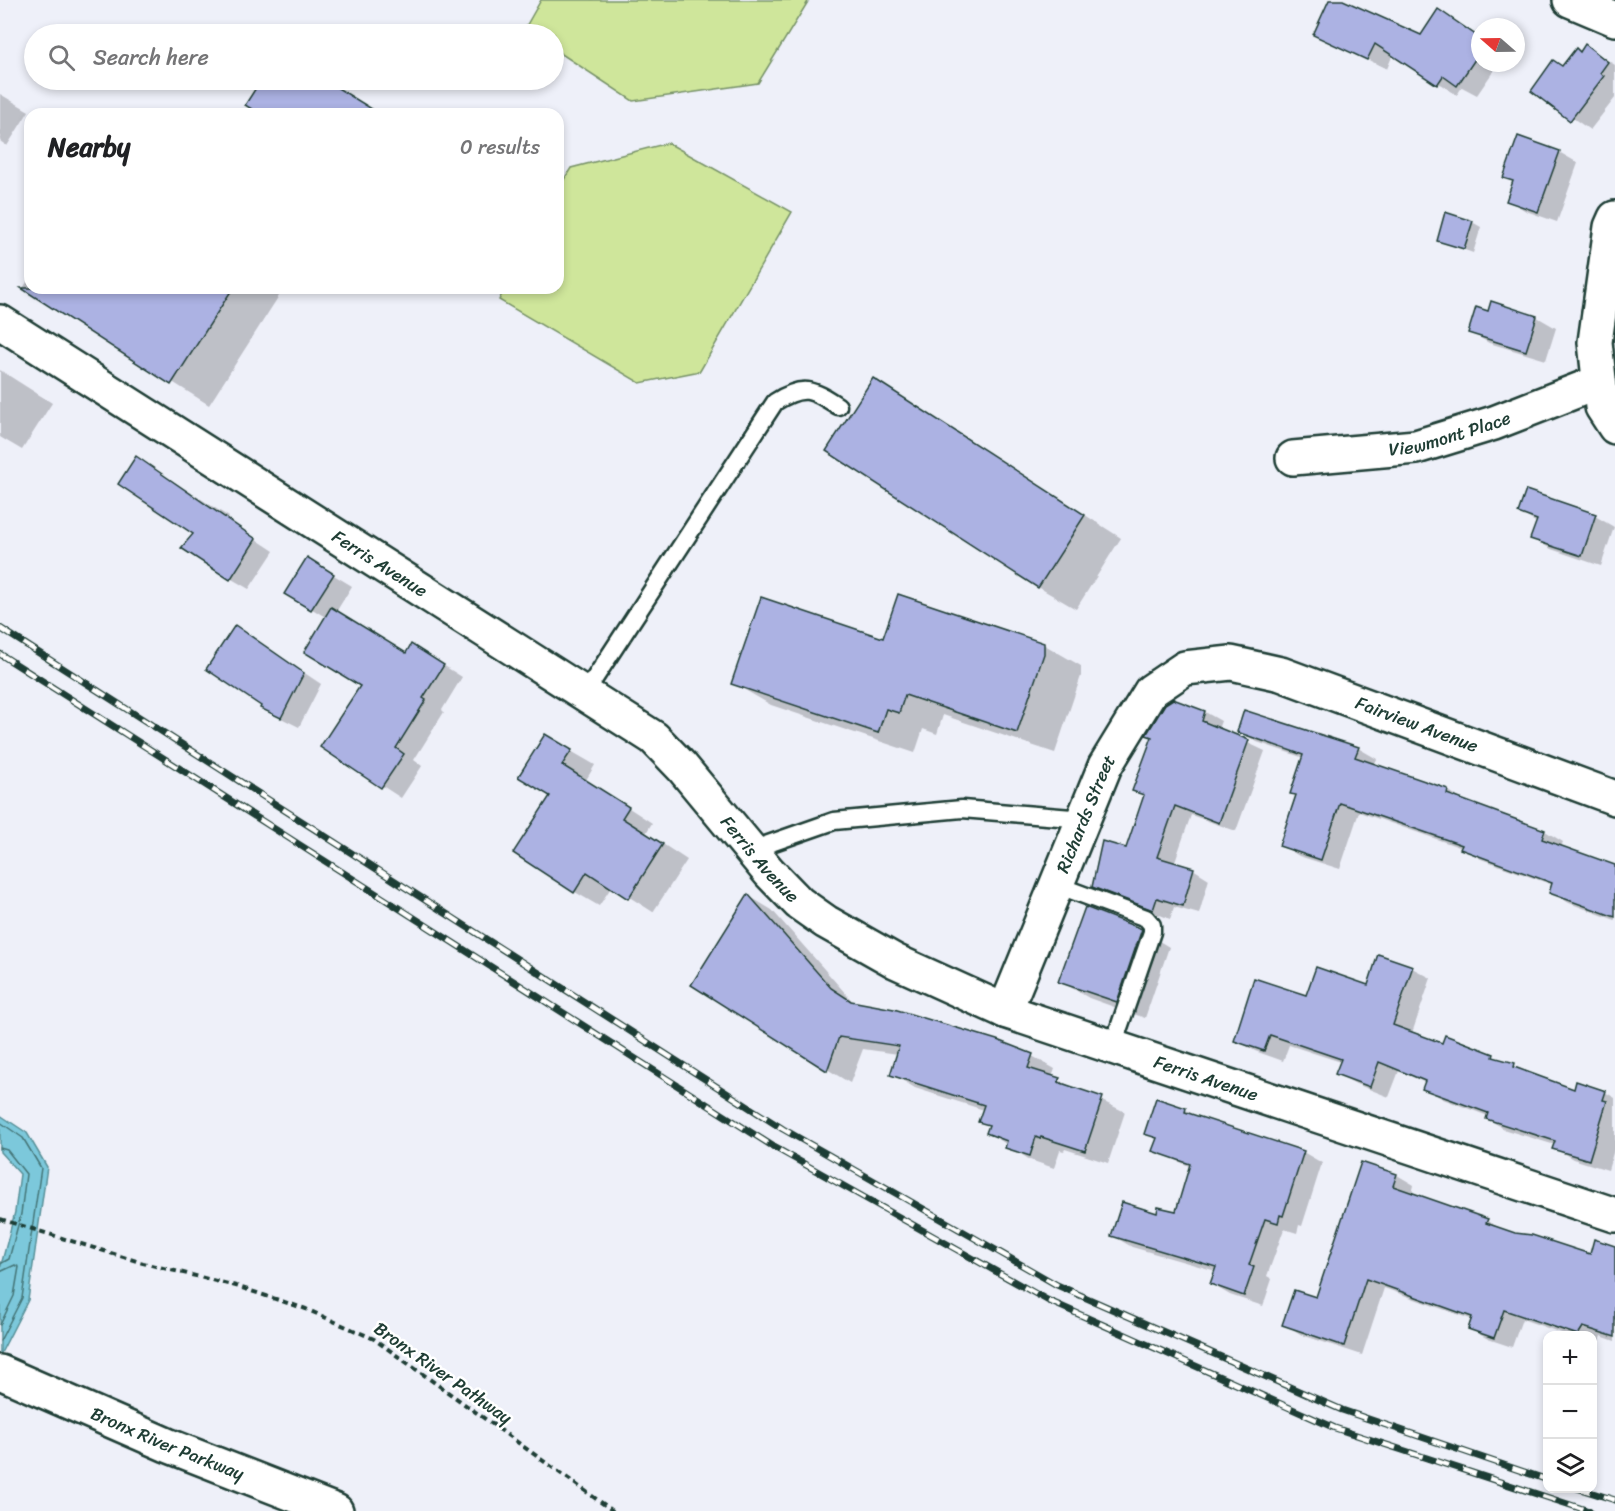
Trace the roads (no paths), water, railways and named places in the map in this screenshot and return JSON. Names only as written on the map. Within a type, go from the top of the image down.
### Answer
[{"type":"main road","points":[[1570,0],[1615,19]]},
{"type":"main road","points":[[1615,218],[1611,227],[1595,342],[1602,407],[1615,427]]},
{"type":"main road","name":"Ferris Avenue","points":[[0,322],[654,738],[682,767],[751,850],[799,903],[826,922],[895,961],[1005,1011],[1615,1215]]},
{"type":"main road","name":"Viewmont Place","points":[[1293,458],[1416,447],[1494,423],[1599,382]]},
{"type":"main road","name":"Fairview Avenue","points":[[1216,665],[1232,663],[1281,674],[1615,798]]},
{"type":"main road","name":"Richards Street","points":[[1005,1011],[1105,766],[1151,691],[1185,668],[1216,665]]},
{"type":"main road","name":"Bronx River Parkway","points":[[0,1372],[166,1445],[336,1511]]},
{"type":"lane","points":[[585,693],[775,402],[792,391],[813,390],[838,406]]},
{"type":"lane","points":[[751,850],[834,821],[950,810],[1084,819]]},
{"type":"lane","points":[[1057,885],[1146,918],[1152,925],[1152,932],[1112,1048]]},
{"type":"water","points":[[0,1115],[27,1133],[47,1167],[28,1300],[0,1355],[0,1269],[15,1212],[20,1174],[0,1152]]},
{"type":"railway","points":[[0,628],[783,1129],[1057,1285],[1342,1410],[1543,1478]]},
{"type":"railway","points":[[0,654],[774,1147],[1047,1300],[1335,1428],[1589,1511]]},
{"type":"railway","points":[[1593,1493],[1615,1500]]}]
